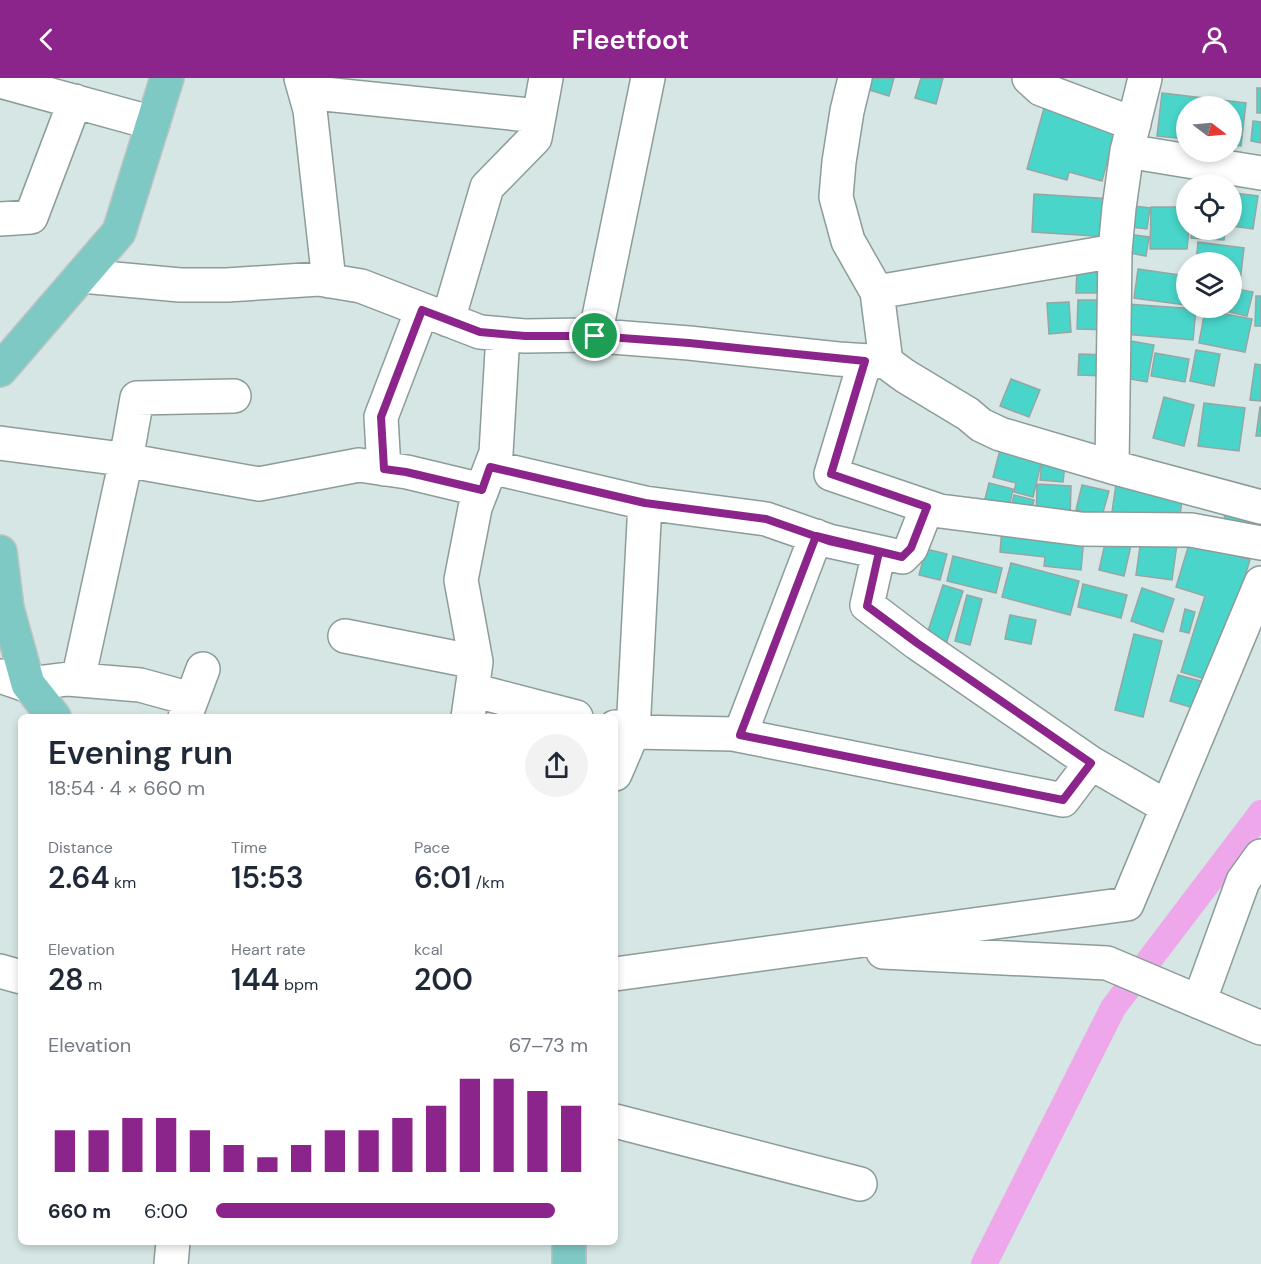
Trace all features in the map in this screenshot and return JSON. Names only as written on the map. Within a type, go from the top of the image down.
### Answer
[{"type":"main road","points":[[0,370],[119,232],[167,78]]},
{"type":"main road","points":[[0,552],[19,682],[51,714]]},
{"type":"main road","points":[[569,1245],[569,1264]]},
{"type":"street","points":[[384,469],[381,417],[435,315],[487,187],[535,138],[546,78]]},
{"type":"street","points":[[595,336],[648,78]]},
{"type":"street","points":[[855,78],[847,111],[836,197],[848,241],[878,292],[875,362],[831,474],[940,511],[1082,530],[1191,530],[1261,543]]},
{"type":"street","points":[[1029,78],[1041,89],[1131,138],[1261,173]]},
{"type":"street","points":[[1112,467],[1115,251],[1119,207],[1131,138],[1145,78]]},
{"type":"street","points":[[0,81],[44,85],[75,101],[153,123]]},
{"type":"street","points":[[329,281],[310,110],[303,85],[539,116]]},
{"type":"street","points":[[0,219],[31,217],[75,101]]},
{"type":"street","points":[[878,292],[1115,251]]},
{"type":"street","points":[[82,276],[180,285],[227,285],[319,279],[361,286],[480,332],[595,336],[689,343],[875,362],[1000,434],[1261,507]]},
{"type":"street","points":[[472,690],[461,580],[475,508],[496,453],[503,334]]},
{"type":"street","points":[[78,680],[126,460],[137,398],[234,396]]},
{"type":"street","points":[[0,443],[126,460],[259,484],[359,465],[406,472],[486,478],[766,519],[816,536],[902,557],[911,548],[927,507]]},
{"type":"street","points":[[618,759],[624,729],[645,503]]},
{"type":"street","points":[[740,735],[816,536]]},
{"type":"street","points":[[879,552],[867,606],[1091,763],[1167,807]]},
{"type":"street","points":[[618,974],[1127,904],[1261,583]]},
{"type":"street","points":[[345,636],[472,690],[564,714]]},
{"type":"street","points":[[19,682],[68,679],[140,685],[188,708],[203,669]]},
{"type":"street","points":[[624,729],[740,735],[1063,800],[1091,763]]},
{"type":"street","points":[[1193,999],[1255,875]]},
{"type":"street","points":[[802,948],[1107,963],[1261,1028]]},
{"type":"street","points":[[0,971],[18,976]]},
{"type":"street","points":[[618,1122],[860,1184]]},
{"type":"street","points":[[171,1264],[173,1245]]},
{"type":"building","points":[[866,78],[894,78],[889,96],[863,88]]},
{"type":"building","points":[[921,78],[943,78],[936,104],[915,98]]},
{"type":"building","points":[[1257,88],[1261,88],[1261,113],[1257,113]]},
{"type":"building","points":[[1162,93],[1187,96],[1176,96],[1176,138],[1157,136]]},
{"type":"building","points":[[1046,101],[1118,121],[1102,181],[1069,172],[1067,180],[1027,169]]},
{"type":"building","points":[[1242,103],[1246,103],[1242,137]]},
{"type":"building","points":[[1253,121],[1261,122],[1261,143],[1251,141]]},
{"type":"building","points":[[1034,194],[1113,199],[1111,237],[1032,232]]},
{"type":"building","points":[[1242,194],[1258,196],[1253,229],[1242,227]]},
{"type":"building","points":[[1134,206],[1150,208],[1147,229],[1131,227]]},
{"type":"building","points":[[1151,207],[1176,207],[1176,240],[1188,240],[1187,249],[1150,249]]},
{"type":"building","points":[[1127,234],[1149,237],[1146,256],[1124,252]]},
{"type":"building","points":[[1198,242],[1244,248],[1242,265],[1242,252],[1197,252]]},
{"type":"building","points":[[1077,269],[1104,270],[1103,293],[1076,293]]},
{"type":"building","points":[[1138,269],[1176,275],[1176,304],[1134,298]]},
{"type":"building","points":[[1242,290],[1253,292],[1247,316],[1242,315]]},
{"type":"building","points":[[1256,296],[1261,296],[1261,326],[1255,326]]},
{"type":"building","points":[[1078,300],[1112,300],[1112,330],[1077,329]]},
{"type":"building","points":[[1069,302],[1071,332],[1049,334],[1047,303]]},
{"type":"building","points":[[1127,304],[1176,308],[1176,318],[1195,318],[1193,340],[1124,334]]},
{"type":"building","points":[[1204,318],[1252,319],[1245,352],[1199,343]]},
{"type":"building","points":[[1131,341],[1154,345],[1147,382],[1124,378]]},
{"type":"building","points":[[1196,350],[1220,354],[1214,386],[1190,381]]},
{"type":"building","points":[[1155,353],[1189,359],[1185,382],[1151,376]]},
{"type":"building","points":[[1079,354],[1108,355],[1107,376],[1078,375]]},
{"type":"building","points":[[1255,364],[1261,365],[1261,401],[1250,400]]},
{"type":"building","points":[[1011,379],[1040,390],[1029,417],[1000,406]]},
{"type":"building","points":[[1164,397],[1194,405],[1184,446],[1153,438]]},
{"type":"building","points":[[1204,403],[1245,408],[1239,451],[1198,446]]},
{"type":"building","points":[[1260,407],[1261,436],[1256,436]]},
{"type":"building","points":[[1002,442],[1044,451],[1033,497],[1014,492],[1016,483],[993,477]]},
{"type":"building","points":[[1043,454],[1066,456],[1063,482],[1040,480]]},
{"type":"building","points":[[989,483],[1013,489],[1007,517],[982,511]]},
{"type":"building","points":[[1037,484],[1071,486],[1070,519],[1036,518]]},
{"type":"building","points":[[1116,484],[1183,494],[1179,522],[1112,512]]},
{"type":"building","points":[[1082,485],[1109,491],[1102,516],[1076,510]]},
{"type":"building","points":[[1014,495],[1034,500],[1030,517],[1010,512]]},
{"type":"building","points":[[1225,509],[1249,511],[1248,526],[1224,525]]},
{"type":"building","points":[[1002,528],[1084,537],[1081,570],[1044,566],[1045,557],[1000,552]]},
{"type":"building","points":[[1107,535],[1132,541],[1124,576],[1099,570]]},
{"type":"building","points":[[1141,539],[1177,544],[1172,580],[1136,575]]},
{"type":"building","points":[[1190,541],[1250,560],[1212,681],[1181,672],[1205,596],[1176,587]]},
{"type":"building","points":[[926,549],[947,554],[940,580],[919,575]]},
{"type":"building","points":[[953,556],[1002,568],[996,593],[947,581]]},
{"type":"building","points":[[1011,563],[1079,581],[1070,615],[1002,597]]},
{"type":"building","points":[[1083,584],[1127,595],[1121,618],[1078,607]]},
{"type":"building","points":[[943,585],[963,591],[946,644],[926,637]]},
{"type":"building","points":[[1142,588],[1174,599],[1163,632],[1131,621]]},
{"type":"building","points":[[967,595],[982,599],[970,645],[955,641]]},
{"type":"building","points":[[1185,609],[1195,612],[1189,633],[1180,631]]},
{"type":"building","points":[[1010,615],[1036,620],[1031,644],[1005,639]]},
{"type":"building","points":[[1134,634],[1162,641],[1143,717],[1115,710]]},
{"type":"building","points":[[1178,675],[1205,682],[1197,709],[1170,701]]},
{"type":"waterway","points":[[984,1264],[1113,1008],[1261,813]]},
{"type":"route","points":[[595,336],[525,336],[480,332],[422,310],[381,417],[384,469],[482,490],[490,467],[645,503],[766,519],[816,536],[829,541],[879,552],[867,606],[1091,763],[1063,800],[740,735],[816,536],[902,557],[911,548],[927,507],[831,474],[865,361],[595,336]]}]
